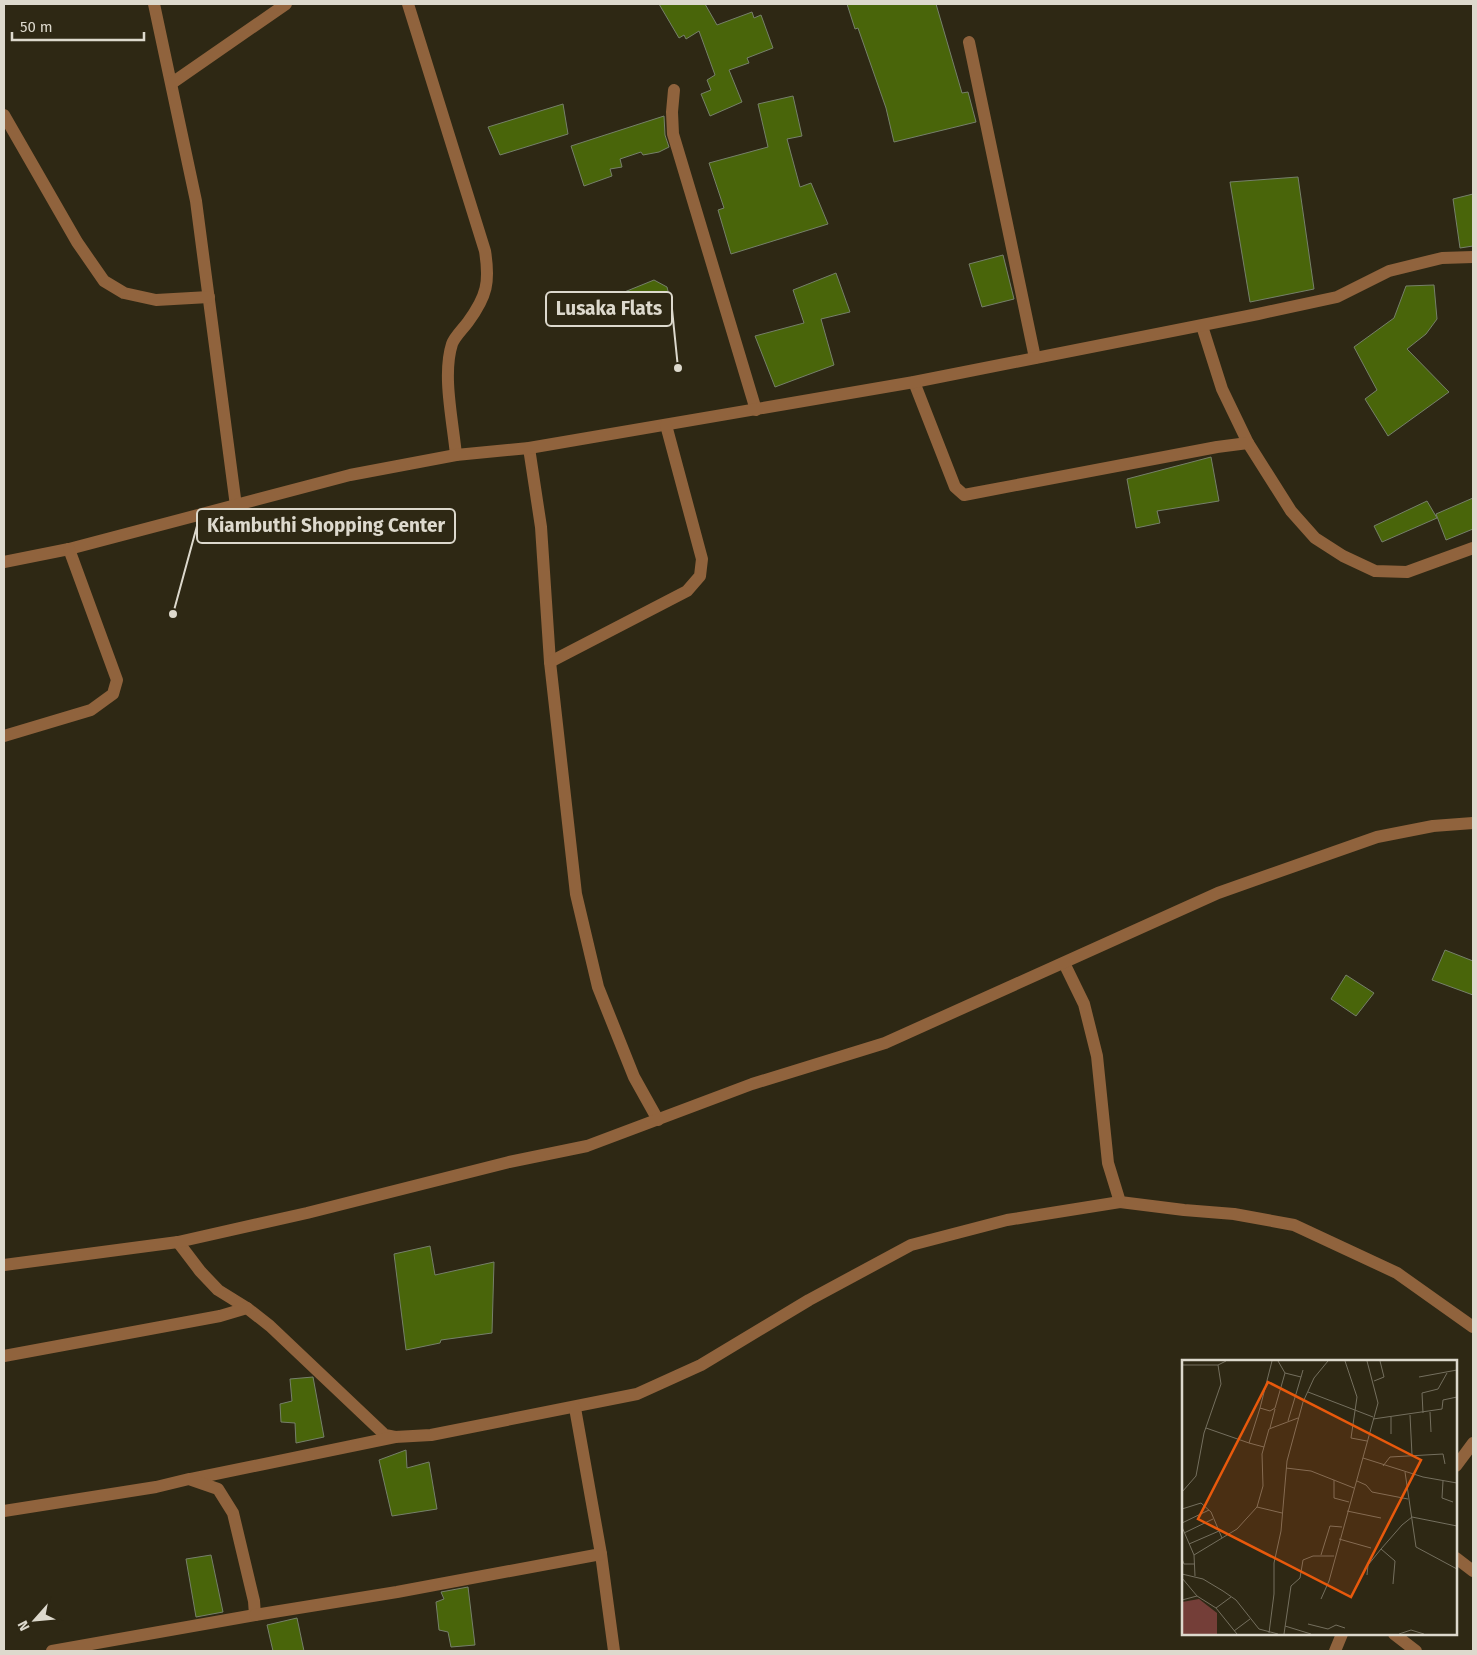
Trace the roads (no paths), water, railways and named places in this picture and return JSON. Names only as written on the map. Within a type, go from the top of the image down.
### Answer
[{"type":"street","points":[[154,4],[159,35],[172,83],[196,201],[236,506]]},
{"type":"street","points":[[172,83],[286,4]]},
{"type":"street","points":[[408,4],[485,251],[488,276],[486,293],[469,322],[453,342],[447,364],[456,455]]},
{"type":"street","points":[[970,42],[1035,358]]},
{"type":"street","points":[[674,90],[672,112],[675,142],[756,410]]},
{"type":"street","points":[[4,115],[77,242],[104,281],[124,293],[156,300],[209,298]]},
{"type":"street","points":[[4,562],[69,549],[135,530],[350,476],[456,455],[529,448],[756,410],[914,382],[1202,326],[1337,297],[1389,271],[1442,258],[1473,257]]},
{"type":"street","points":[[1202,326],[1222,389],[1248,444],[1291,511],[1315,538],[1343,556],[1375,571],[1407,572],[1473,548]]},
{"type":"street","points":[[914,382],[955,487],[964,495],[1217,447],[1248,444]]},
{"type":"street","points":[[550,662],[687,591],[700,576],[702,559],[666,425]]},
{"type":"street","points":[[529,448],[541,527],[550,662],[576,894],[598,988],[634,1077],[658,1120]]},
{"type":"street","points":[[4,736],[91,710],[113,694],[117,680],[69,549]]},
{"type":"street","points":[[4,1265],[178,1242],[317,1211],[509,1162],[587,1146],[752,1084],[884,1043],[1218,893],[1377,837],[1433,826],[1473,823]]},
{"type":"street","points":[[1064,963],[1084,1004],[1097,1056],[1108,1163],[1120,1202]]},
{"type":"street","points":[[4,1511],[156,1487],[395,1437],[431,1435],[575,1408],[637,1394],[701,1365],[809,1300],[911,1245],[1008,1220],[1120,1202],[1234,1214],[1294,1225],[1397,1273],[1473,1327]]},
{"type":"street","points":[[178,1242],[200,1271],[218,1290],[247,1308],[297,1350],[385,1435],[395,1437]]},
{"type":"street","points":[[4,1356],[220,1316],[247,1308]]},
{"type":"street","points":[[575,1408],[601,1554],[614,1651]]},
{"type":"street","points":[[1457,1465],[1473,1443]]},
{"type":"street","points":[[189,1479],[218,1489],[233,1513],[254,1601],[255,1615]]},
{"type":"street","points":[[52,1651],[397,1592],[601,1554]]},
{"type":"street","points":[[1457,1559],[1473,1572]]},
{"type":"street","points":[[1335,1651],[1342,1635]]},
{"type":"street","points":[[1395,1635],[1416,1651]]},
{"type":"place","name":"Lusaka Flats","points":[[678,368]]},
{"type":"place","name":"Kiambuthi Shopping Center","points":[[173,614]]}]
